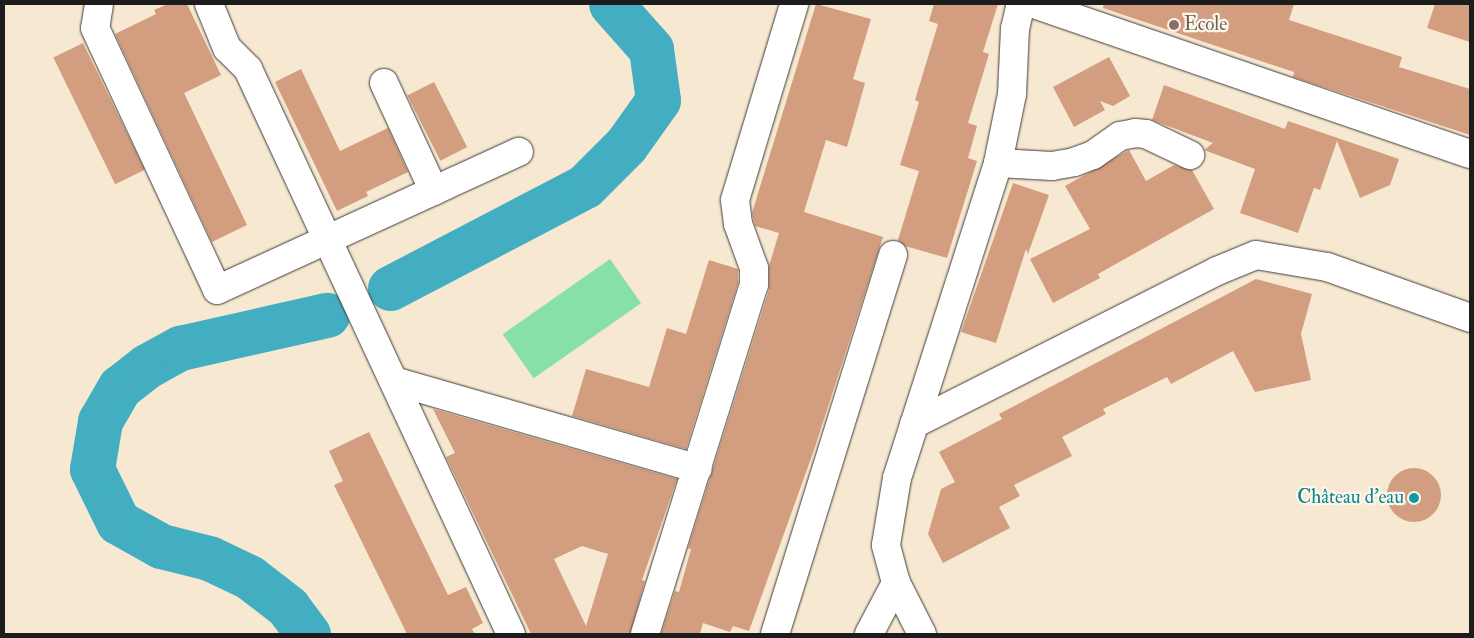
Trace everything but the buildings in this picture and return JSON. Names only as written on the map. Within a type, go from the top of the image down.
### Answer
[{"type":"street","points":[[99,4],[95,28],[217,290],[519,152]]},
{"type":"street","points":[[209,4],[227,48],[248,69],[325,240],[394,381],[511,634]]},
{"type":"street","points":[[645,634],[754,285],[754,268],[738,224],[735,200],[794,4]]},
{"type":"street","points":[[922,634],[896,583],[886,545],[897,478],[998,163],[1012,94],[1015,29],[1021,4]]},
{"type":"street","points":[[1034,4],[1470,154]]},
{"type":"street","points":[[384,83],[434,191]]},
{"type":"street","points":[[998,163],[1052,166],[1074,162],[1093,155],[1120,136],[1135,133],[1146,134],[1190,155]]},
{"type":"street","points":[[775,634],[893,255]]},
{"type":"street","points":[[914,424],[1217,270],[1256,255],[1328,267],[1470,318]]},
{"type":"street","points":[[394,381],[698,469]]},
{"type":"street","points":[[869,634],[896,583]]},
{"type":"green space","points":[[610,259],[641,303],[534,378],[503,334]]},
{"type":"waterway","points":[[390,288],[585,186],[626,145],[658,100],[651,49],[611,4]]},
{"type":"waterway","points":[[308,634],[288,607],[249,577],[209,558],[161,546],[118,522],[92,469],[100,421],[120,387],[147,366],[180,348],[327,315]]},
{"type":"place","name":"Ecole","points":[[1174,25]]},
{"type":"place","name":"Château d'eau","points":[[1414,498]]}]
